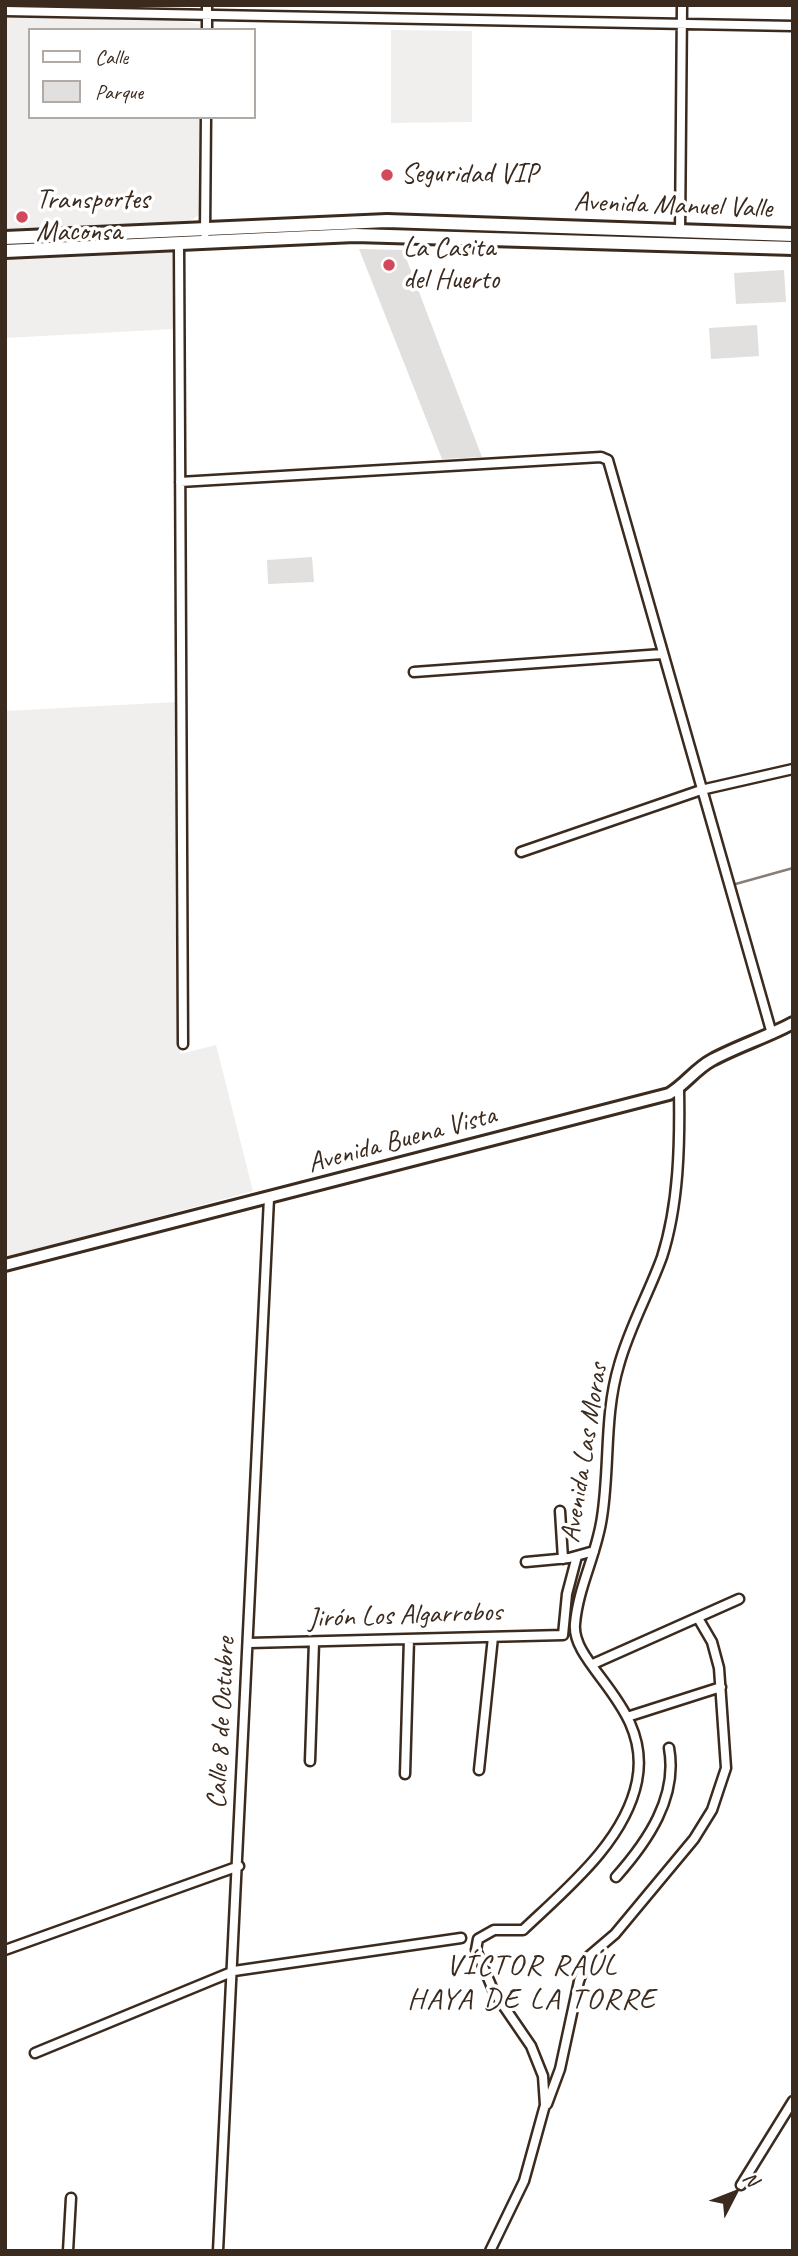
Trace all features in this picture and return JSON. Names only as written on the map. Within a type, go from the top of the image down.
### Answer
[{"type":"main road","name":"Avenida Manuel Valle","points":[[5,239],[205,236],[387,221],[680,238],[793,248]]},
{"type":"main road","name":"Avenida Manuel Valle","points":[[680,238],[793,235]]},
{"type":"main road","name":"Avenida Manuel Valle","points":[[5,251],[179,244],[205,236]]},
{"type":"street","points":[[680,238],[682,5]]},
{"type":"street","points":[[207,9],[207,28]]},
{"type":"street","points":[[5,10],[207,9],[793,26]]},
{"type":"street","points":[[205,236],[206,119]]},
{"type":"street","points":[[179,244],[183,1044]]},
{"type":"street","points":[[180,482],[605,458],[612,468],[662,654],[772,1034]]},
{"type":"street","points":[[414,673],[662,654]]},
{"type":"street","points":[[521,852],[701,790],[793,769]]},
{"type":"street","name":"Avenida Buena Vista","points":[[5,1265],[679,1089],[696,1069],[713,1059],[793,1023]]},
{"type":"street","name":"Avenida Las Moras","points":[[491,2251],[524,2181],[545,2105],[543,2076],[531,2046],[494,1992],[477,1950],[478,1939],[494,1930],[523,1930],[598,1854],[616,1830],[637,1781],[635,1732],[575,1637],[575,1627],[583,1583],[594,1551],[607,1482],[609,1412],[619,1364],[662,1255],[675,1189],[679,1089]]},
{"type":"street","name":"Calle 8 de Octubre","points":[[218,2251],[234,1971],[269,1198]]},
{"type":"street","points":[[559,1511],[563,1559]]},
{"type":"street","points":[[526,1562],[563,1559],[594,1551]]},
{"type":"street","name":"Jirón Los Algarrobos","points":[[249,1643],[563,1635],[567,1594],[577,1556]]},
{"type":"street","points":[[593,1664],[739,1599]]},
{"type":"street","points":[[542,2117],[560,2069],[579,1980],[588,1957],[615,1934],[694,1839],[712,1810],[726,1768],[721,1687],[712,1642],[698,1618]]},
{"type":"street","points":[[479,1770],[493,1637]]},
{"type":"street","points":[[405,1774],[409,1639]]},
{"type":"street","points":[[310,1761],[314,1642]]},
{"type":"street","points":[[627,1717],[721,1687]]},
{"type":"street","points":[[616,1877],[643,1847],[664,1803],[673,1767],[669,1748]]},
{"type":"street","points":[[5,1950],[239,1866]]},
{"type":"street","points":[[35,2053],[234,1971],[461,1938]]},
{"type":"street","points":[[741,2185],[793,2102]]},
{"type":"street","points":[[68,2251],[71,2198]]},
{"type":"shaded area","points":[[5,5],[104,5],[200,24],[200,28],[28,28],[28,119],[200,119],[200,214],[184,225],[5,230]]},
{"type":"shaded area","points":[[391,30],[472,31],[472,122],[391,123]]},
{"type":"shaded area","points":[[173,252],[174,329],[5,338],[5,260]]},
{"type":"shaded area","points":[[177,702],[175,899],[180,1054],[216,1045],[253,1191],[5,1258],[5,711]]},
{"type":"green space","points":[[359,249],[403,250],[482,457],[442,459]]},
{"type":"green space","points":[[784,270],[786,302],[736,304],[734,273]]},
{"type":"green space","points":[[757,325],[759,356],[711,359],[709,328]]},
{"type":"green space","points":[[312,557],[314,582],[268,584],[267,560]]},
{"type":"waterway","points":[[732,885],[793,868]]},
{"type":"place","name":"Seguridad VIP","points":[[387,175]]},
{"type":"place","name":"Transportes Maconsa","points":[[22,217]]},
{"type":"place","name":"La Casita del Huerto","points":[[389,265]]},
{"type":"district","name":"VÍCTOR RAÚL HAYA DE LA TORRE","points":[[532,1983]]}]
